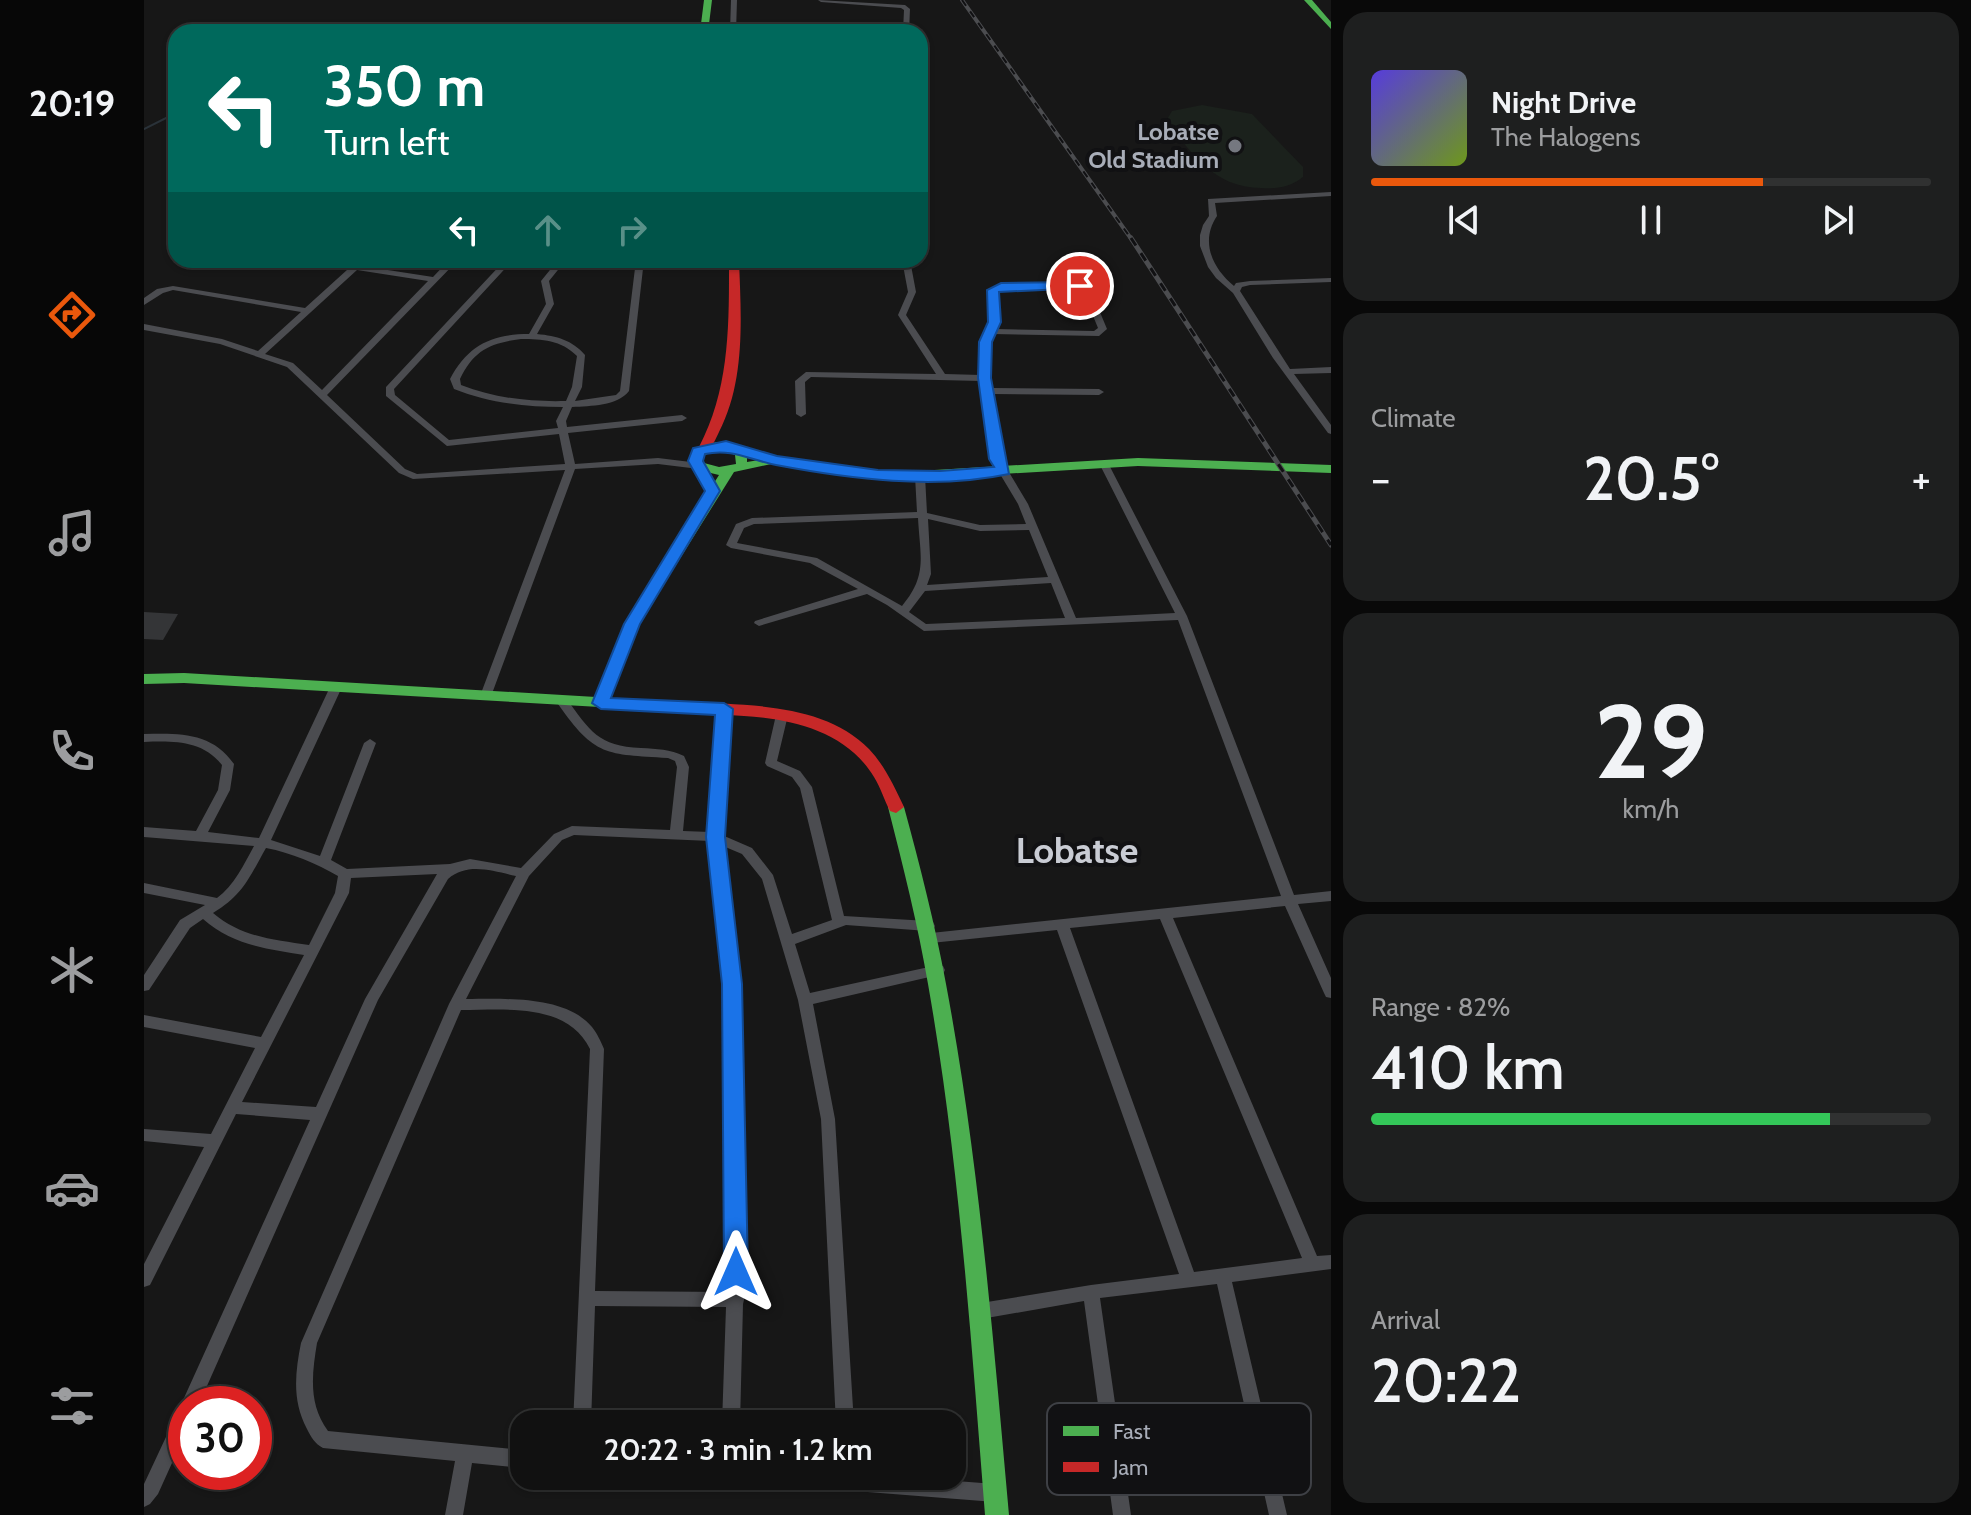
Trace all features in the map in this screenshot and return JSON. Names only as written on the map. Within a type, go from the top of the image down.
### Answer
[{"type":"main road","points":[[705,24],[708,0]]},
{"type":"main road","points":[[1308,0],[1331,27]]},
{"type":"main road","points":[[712,491],[701,458],[722,419],[733,337],[734,268]]},
{"type":"main road","points":[[722,419],[735,459]]},
{"type":"main road","points":[[701,458],[775,461],[848,472],[920,476],[1104,463],[1331,469]]},
{"type":"main road","points":[[701,458],[735,459]]},
{"type":"main road","points":[[601,703],[632,624],[712,491],[735,459]]},
{"type":"main road","points":[[563,701],[611,675]]},
{"type":"main road","points":[[611,675],[617,690],[630,705]]},
{"type":"main road","points":[[144,679],[336,687],[782,715],[841,733],[870,755],[890,789],[938,970],[981,1311],[997,1515]]},
{"type":"street","points":[[733,24],[734,0]]},
{"type":"street","points":[[821,0],[903,6],[907,9],[906,24]]},
{"type":"street","points":[[1331,194],[1211,201],[1213,216],[1204,224],[1202,242],[1219,278],[1236,291],[1287,372],[1331,431]]},
{"type":"street","points":[[260,354],[354,268]]},
{"type":"street","points":[[381,268],[435,280]]},
{"type":"street","points":[[323,394],[446,268]]},
{"type":"street","points":[[502,268],[388,393],[447,443],[682,418]]},
{"type":"street","points":[[532,336],[550,304],[545,281],[556,268]]},
{"type":"street","points":[[486,696],[571,468],[562,433],[562,412],[567,403],[577,387],[580,352],[559,342],[532,336],[482,346],[456,374],[454,383],[462,389],[480,394],[567,403],[612,399],[624,391],[639,268]]},
{"type":"street","points":[[908,268],[912,292],[902,315],[941,375]]},
{"type":"street","points":[[1236,291],[1243,284],[1331,280]]},
{"type":"street","points":[[990,331],[1096,334],[1103,329],[1086,290],[1072,284],[995,289],[994,322],[990,331],[986,342],[985,378],[996,459],[1033,527],[1072,621]]},
{"type":"street","points":[[144,302],[160,291],[173,288],[307,311]]},
{"type":"street","points":[[144,327],[208,339],[290,365],[402,471],[416,477],[701,458]]},
{"type":"street","points":[[1287,372],[1331,370]]},
{"type":"street","points":[[801,414],[800,381],[803,375],[985,378]]},
{"type":"street","points":[[989,391],[1099,392]]},
{"type":"street","points":[[1104,463],[1182,616],[1289,899],[1331,993]]},
{"type":"street","points":[[903,612],[923,588],[926,574],[920,476]]},
{"type":"street","points":[[1033,527],[980,528],[923,515],[748,521],[740,526],[733,541],[735,548],[813,560],[868,590],[918,625],[934,628],[1182,616]]},
{"type":"street","points":[[923,588],[1055,580]]},
{"type":"street","points":[[759,623],[868,590]]},
{"type":"street","points":[[145,983],[185,924],[232,893],[263,842],[336,687]]},
{"type":"street","points":[[563,701],[583,731],[605,749],[670,754],[680,759],[683,767],[676,834]]},
{"type":"street","points":[[724,709],[716,837],[732,984],[736,1300],[732,1410]]},
{"type":"street","points":[[782,715],[771,763],[796,774],[806,787],[839,921]]},
{"type":"street","points":[[144,738],[190,739],[207,744],[220,751],[228,764],[224,790],[200,836]]},
{"type":"street","points":[[325,860],[370,743]]},
{"type":"street","points":[[510,1458],[323,1439],[307,1416],[303,1396],[309,1343],[456,1004],[524,873],[558,837],[572,830],[716,837],[740,847],[758,861],[768,878],[805,1000],[828,1119],[844,1410]]},
{"type":"street","points":[[144,832],[263,842],[325,860],[345,874],[449,869],[470,863],[524,873]]},
{"type":"street","points":[[198,1386],[372,999],[449,869]]},
{"type":"street","points":[[146,1271],[313,951],[342,893],[345,874]]},
{"type":"street","points":[[144,888],[218,903]]},
{"type":"street","points":[[787,941],[839,921],[864,920],[930,932],[1062,926],[1331,896]]},
{"type":"street","points":[[203,912],[221,930],[238,938],[313,951]]},
{"type":"street","points":[[1165,915],[1313,1265]]},
{"type":"street","points":[[1062,926],[1189,1280]]},
{"type":"street","points":[[805,1000],[938,970]]},
{"type":"street","points":[[456,1004],[544,1009],[578,1020],[593,1034],[597,1049],[590,1298],[583,1410]]},
{"type":"street","points":[[144,1021],[265,1044]]},
{"type":"street","points":[[232,1108],[321,1114]]},
{"type":"street","points":[[144,1135],[214,1141]]},
{"type":"street","points":[[981,1311],[1091,1292],[1331,1262]]},
{"type":"street","points":[[1223,1276],[1252,1403]]},
{"type":"street","points":[[1091,1292],[1106,1403]]},
{"type":"street","points":[[590,1298],[736,1300]]},
{"type":"street","points":[[144,1498],[168,1453]]},
{"type":"street","points":[[454,1515],[465,1454]]},
{"type":"street","points":[[966,1490],[995,1493]]},
{"type":"street","points":[[1119,1495],[1122,1515]]},
{"type":"street","points":[[1273,1495],[1278,1515]]},
{"type":"shaded area","points":[[1202,105],[1252,114],[1303,167],[1303,177],[1289,185],[1267,188],[1244,186],[1217,175],[1196,157],[1166,121],[1172,111]]},
{"type":"building","points":[[144,612],[178,614],[163,640],[144,639]]},
{"type":"waterway","points":[[144,129],[168,117]]},
{"type":"railway","points":[[962,0],[1132,240]]},
{"type":"railway","points":[[1131,238],[1331,545]]},
{"type":"traffic: fast","points":[[705,24],[708,0]]},
{"type":"traffic: fast","points":[[1308,0],[1331,27]]},
{"type":"traffic: fast","points":[[741,462],[741,453],[723,446],[711,447],[695,456],[699,466],[719,471],[770,462]]},
{"type":"traffic: fast","points":[[741,453],[848,472],[901,476],[1138,462],[1331,469]]},
{"type":"traffic: fast","points":[[601,703],[632,624],[729,470]]},
{"type":"traffic: fast","points":[[144,679],[184,678],[687,707]]},
{"type":"traffic: fast","points":[[896,807],[937,981],[952,1070],[974,1247],[997,1515]]},
{"type":"traffic: jam","points":[[705,447],[724,403],[733,356],[734,268]]},
{"type":"traffic: jam","points":[[687,707],[783,715],[812,722],[838,734],[862,751],[881,775],[896,807]]},
{"type":"place","name":"Lobatse Old Stadium","points":[[1235,146]]},
{"type":"district","name":"Lobatse","points":[[1077,850]]},
{"type":"route","points":[[736,1272],[732,984],[716,837],[724,709],[601,703],[618,653],[632,624],[712,491],[702,467],[695,461],[699,451],[705,447],[726,445],[741,453],[775,461],[878,475],[940,476],[1004,470],[996,459],[985,378],[986,338],[994,324],[992,292],[1001,287],[1080,286]]}]
